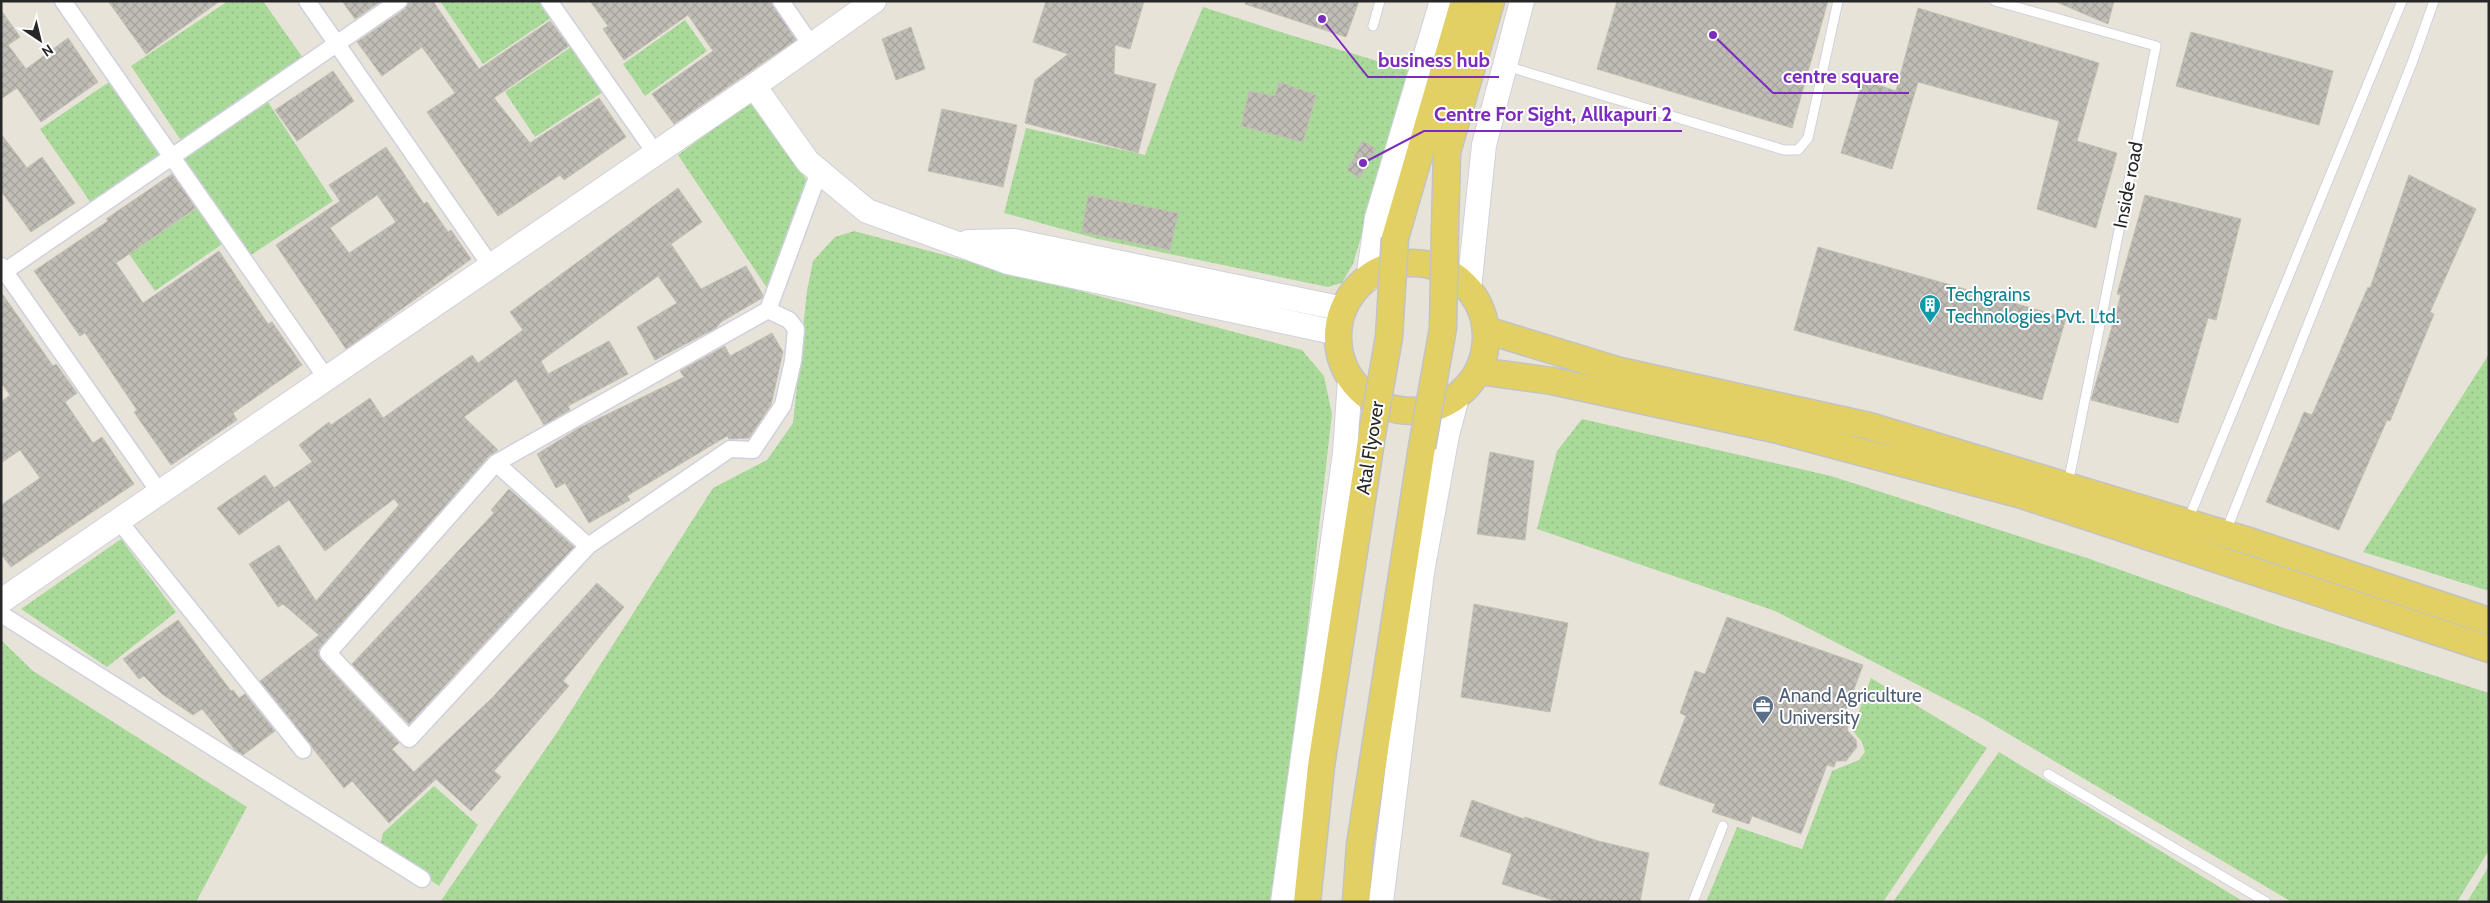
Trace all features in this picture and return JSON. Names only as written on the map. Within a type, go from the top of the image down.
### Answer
[{"type":"main road","name":"Atal Flyover","points":[[1307,902],[1321,766],[1373,428],[1389,337],[1395,238],[1464,1]]},
{"type":"main road","points":[[1356,902],[1360,845],[1412,509],[1443,328],[1447,152],[1491,1]]},
{"type":"main road","points":[[1401,264],[1426,264],[1450,272],[1469,289],[1482,310],[1486,330],[1484,358],[1474,379],[1457,397],[1435,408],[1412,412],[1388,408],[1367,396],[1350,379],[1340,357],[1341,321],[1357,287],[1368,278],[1377,272],[1401,264]]},
{"type":"main road","points":[[1486,330],[2022,494],[2112,512],[2187,522],[2489,620]]},
{"type":"main road","points":[[1478,371],[1552,381],[1778,418],[1869,426],[2068,486],[2112,512],[2489,649]]},
{"type":"street","points":[[63,1],[326,379]]},
{"type":"street","points":[[307,1],[491,266]]},
{"type":"street","points":[[160,493],[2,271],[172,158],[399,1]]},
{"type":"street","points":[[549,1],[656,154]]},
{"type":"street","points":[[781,1],[812,46]]},
{"type":"street","points":[[1,601],[656,154],[874,1]]},
{"type":"street","points":[[1368,278],[1377,218],[1442,1]]},
{"type":"street","points":[[1469,289],[1484,145],[1522,1]]},
{"type":"street","points":[[754,86],[808,162],[867,211],[1008,262],[1341,321]]},
{"type":"street","points":[[768,310],[789,320],[796,329],[793,361],[783,405],[754,450],[730,450],[588,546],[409,739],[328,654],[496,463],[768,310],[819,172]]},
{"type":"street","points":[[1283,902],[1345,453],[1350,379]]},
{"type":"street","points":[[1381,902],[1422,572],[1447,435],[1457,397]]},
{"type":"street","points":[[496,463],[588,546]]},
{"type":"street","points":[[119,521],[303,750]]},
{"type":"street","points":[[1,614],[422,879]]},
{"type":"lane","points":[[1373,26],[1380,1]]},
{"type":"lane","points":[[1505,66],[1784,150],[1798,150],[1808,138],[1838,1]]},
{"type":"lane","name":"Inside road","points":[[1995,1],[2156,46],[2068,486]]},
{"type":"lane","points":[[2187,522],[2402,1]]},
{"type":"lane","points":[[2225,534],[2412,63],[2434,1]]},
{"type":"lane","points":[[2048,774],[2266,902]]},
{"type":"lane","points":[[1693,902],[1723,826]]},
{"type":"green space","points":[[228,1],[263,1],[303,58],[182,142],[131,66]]},
{"type":"green space","points":[[440,1],[539,1],[551,18],[483,64]]},
{"type":"green space","points":[[1203,7],[1411,71],[1353,264],[1342,283],[1328,287],[1098,239],[1004,213],[1026,128],[1145,155],[1176,71]]},
{"type":"green space","points":[[685,20],[707,51],[645,96],[623,64]]},
{"type":"green space","points":[[571,47],[603,92],[535,137],[505,92]]},
{"type":"green space","points":[[112,80],[164,157],[93,206],[40,129]]},
{"type":"green space","points":[[751,101],[808,182],[767,288],[678,155]]},
{"type":"green space","points":[[268,102],[333,201],[248,257],[180,159]]},
{"type":"green space","points":[[200,206],[225,242],[155,291],[129,254]]},
{"type":"green space","points":[[854,231],[1302,350],[1324,376],[1332,414],[1276,902],[440,902],[558,731],[713,488],[767,460],[793,423],[807,291],[813,261],[835,237]]},
{"type":"green space","points":[[2489,354],[2489,591],[2363,552]]},
{"type":"green space","points":[[1582,419],[1831,476],[2087,558],[2281,627],[2489,693],[2489,850],[2457,902],[2292,902],[1980,717],[1775,611],[1537,529],[1557,451]]},
{"type":"green space","points":[[121,539],[176,612],[107,667],[21,609]]},
{"type":"green space","points":[[1,640],[33,671],[247,807],[196,902],[1,902]]},
{"type":"green space","points":[[1871,678],[1987,748],[1883,902],[1706,902],[1737,827],[1802,849],[1832,771],[1859,760],[1865,752],[1862,742],[1852,730]]},
{"type":"green space","points":[[1999,752],[2244,902],[1893,902]]},
{"type":"green space","points":[[434,786],[478,825],[439,886],[380,845],[383,833]]},
{"type":"green space","points":[[2489,866],[2489,902],[2467,902]]},
{"type":"building","points":[[108,1],[220,1],[146,54]]},
{"type":"building","points":[[342,1],[381,1],[355,19]]},
{"type":"building","points":[[409,1],[433,1],[479,69],[550,21],[569,46],[494,98],[530,143],[599,98],[626,137],[564,180],[560,175],[498,216],[427,112],[455,93],[422,47],[382,76],[357,42],[405,9]]},
{"type":"building","points":[[590,1],[771,1],[796,40],[674,124],[652,94],[713,51],[688,15],[624,60],[603,29],[608,26]]},
{"type":"building","points":[[1046,1],[1144,1],[1130,49],[1115,45],[1114,74],[1156,84],[1138,153],[1025,123],[1035,80],[1068,54],[1033,42]]},
{"type":"building","points":[[1246,1],[1359,1],[1346,37],[1245,4]]},
{"type":"building","points":[[1617,1],[1828,1],[1792,128],[1597,69]]},
{"type":"building","points":[[2054,1],[2114,1],[2108,24]]},
{"type":"building","points":[[1918,8],[2099,63],[2077,141],[2117,153],[2096,228],[2037,209],[2059,121],[1918,82],[1892,169],[1841,153],[1863,80],[1896,91]]},
{"type":"building","points":[[1,10],[20,37],[8,45],[26,69],[68,38],[98,82],[41,122],[17,88],[1,99]]},
{"type":"building","points":[[911,27],[925,69],[896,80],[882,39]]},
{"type":"building","points":[[2191,32],[2333,71],[2319,125],[2176,86]]},
{"type":"building","points":[[333,71],[354,101],[297,141],[275,110]]},
{"type":"building","points":[[1279,82],[1316,95],[1303,142],[1241,126],[1249,91],[1275,96]]},
{"type":"building","points":[[942,109],[1017,125],[1003,187],[928,171]]},
{"type":"building","points":[[1,134],[27,168],[42,157],[75,203],[31,232],[1,191]]},
{"type":"building","points":[[1363,141],[1376,149],[1360,178],[1347,170]]},
{"type":"building","points":[[386,147],[424,204],[427,202],[448,232],[451,230],[471,259],[346,349],[276,245],[340,201],[329,185]],"holes":[[[377,195],[396,222],[349,253],[330,228]]]},
{"type":"building","points":[[172,174],[196,208],[116,263],[143,303],[219,251],[268,324],[272,322],[302,365],[233,413],[237,420],[171,465],[134,412],[137,410],[85,333],[80,336],[34,271],[108,221],[106,219]]},
{"type":"building","points":[[2409,175],[2476,209],[2430,312],[2434,314],[2390,421],[2387,420],[2339,530],[2266,502],[2304,412],[2312,415],[2368,287],[2370,288]]},
{"type":"building","points":[[678,188],[702,222],[671,244],[701,289],[746,266],[763,295],[762,298],[721,322],[716,328],[655,360],[637,327],[677,303],[658,276],[541,361],[548,374],[609,341],[628,374],[568,406],[570,410],[544,425],[516,379],[464,417],[498,450],[489,456],[318,650],[321,660],[399,743],[392,749],[414,772],[493,697],[597,583],[624,607],[563,681],[569,686],[494,771],[501,777],[471,811],[436,779],[389,823],[352,781],[344,788],[260,681],[319,635],[283,604],[278,607],[249,564],[279,545],[316,601],[399,505],[394,499],[325,551],[289,500],[239,535],[217,508],[265,475],[274,488],[312,462],[299,445],[329,422],[331,425],[370,398],[383,418],[472,355],[478,363],[523,330],[510,312]]},
{"type":"building","points":[[1088,195],[1178,213],[1170,250],[1082,232]]},
{"type":"building","points":[[2145,195],[2241,219],[2216,320],[2208,318],[2178,423],[2091,400],[2121,295],[2117,294]]},
{"type":"building","name":"Techgrains Technologies Pvt. Ltd.","points":[[1818,247],[2066,318],[2042,400],[1794,330]]},
{"type":"building","points":[[1,292],[53,366],[56,364],[77,393],[65,402],[93,443],[102,437],[134,484],[11,567],[1,554],[1,505],[40,478],[20,450],[1,463],[1,402],[10,395],[1,383]]},
{"type":"building","points":[[772,333],[783,352],[771,405],[749,438],[729,439],[727,436],[627,496],[630,500],[589,523],[565,483],[556,488],[537,454],[579,428],[684,377],[680,371],[725,346],[730,356]]},
{"type":"building","points":[[1490,452],[1534,461],[1525,540],[1477,534]]},
{"type":"building","points":[[509,489],[574,547],[409,724],[352,664],[494,513],[491,510]]},
{"type":"building","points":[[1474,604],[1568,623],[1550,712],[1461,697]]},
{"type":"building","name":"Anand Agriculture University","points":[[1727,617],[1863,665],[1841,724],[1848,727],[1847,730],[1856,740],[1857,747],[1846,761],[1836,761],[1834,767],[1827,765],[1801,834],[1752,816],[1749,824],[1712,812],[1715,804],[1659,784],[1686,716],[1680,713],[1695,671],[1705,674]]},
{"type":"building","points":[[178,620],[231,691],[233,690],[239,698],[245,694],[275,731],[243,755],[235,750],[202,709],[193,715],[162,694],[144,676],[139,679],[123,659]]},
{"type":"building","points":[[1472,800],[1524,819],[1525,817],[1598,841],[1649,853],[1640,902],[1559,902],[1502,884],[1512,854],[1460,836]]},
{"type":"place","name":"business hub","points":[[1322,19]]},
{"type":"place","name":"centre square","points":[[1713,35]]},
{"type":"place","name":"Centre For Sight, Allkapuri 2","points":[[1363,163]]},
{"type":"place","name":"Techgrains Technologies Pvt. Ltd.","points":[[1930,324]]},
{"type":"place","name":"Anand Agriculture University","points":[[1763,725]]}]
